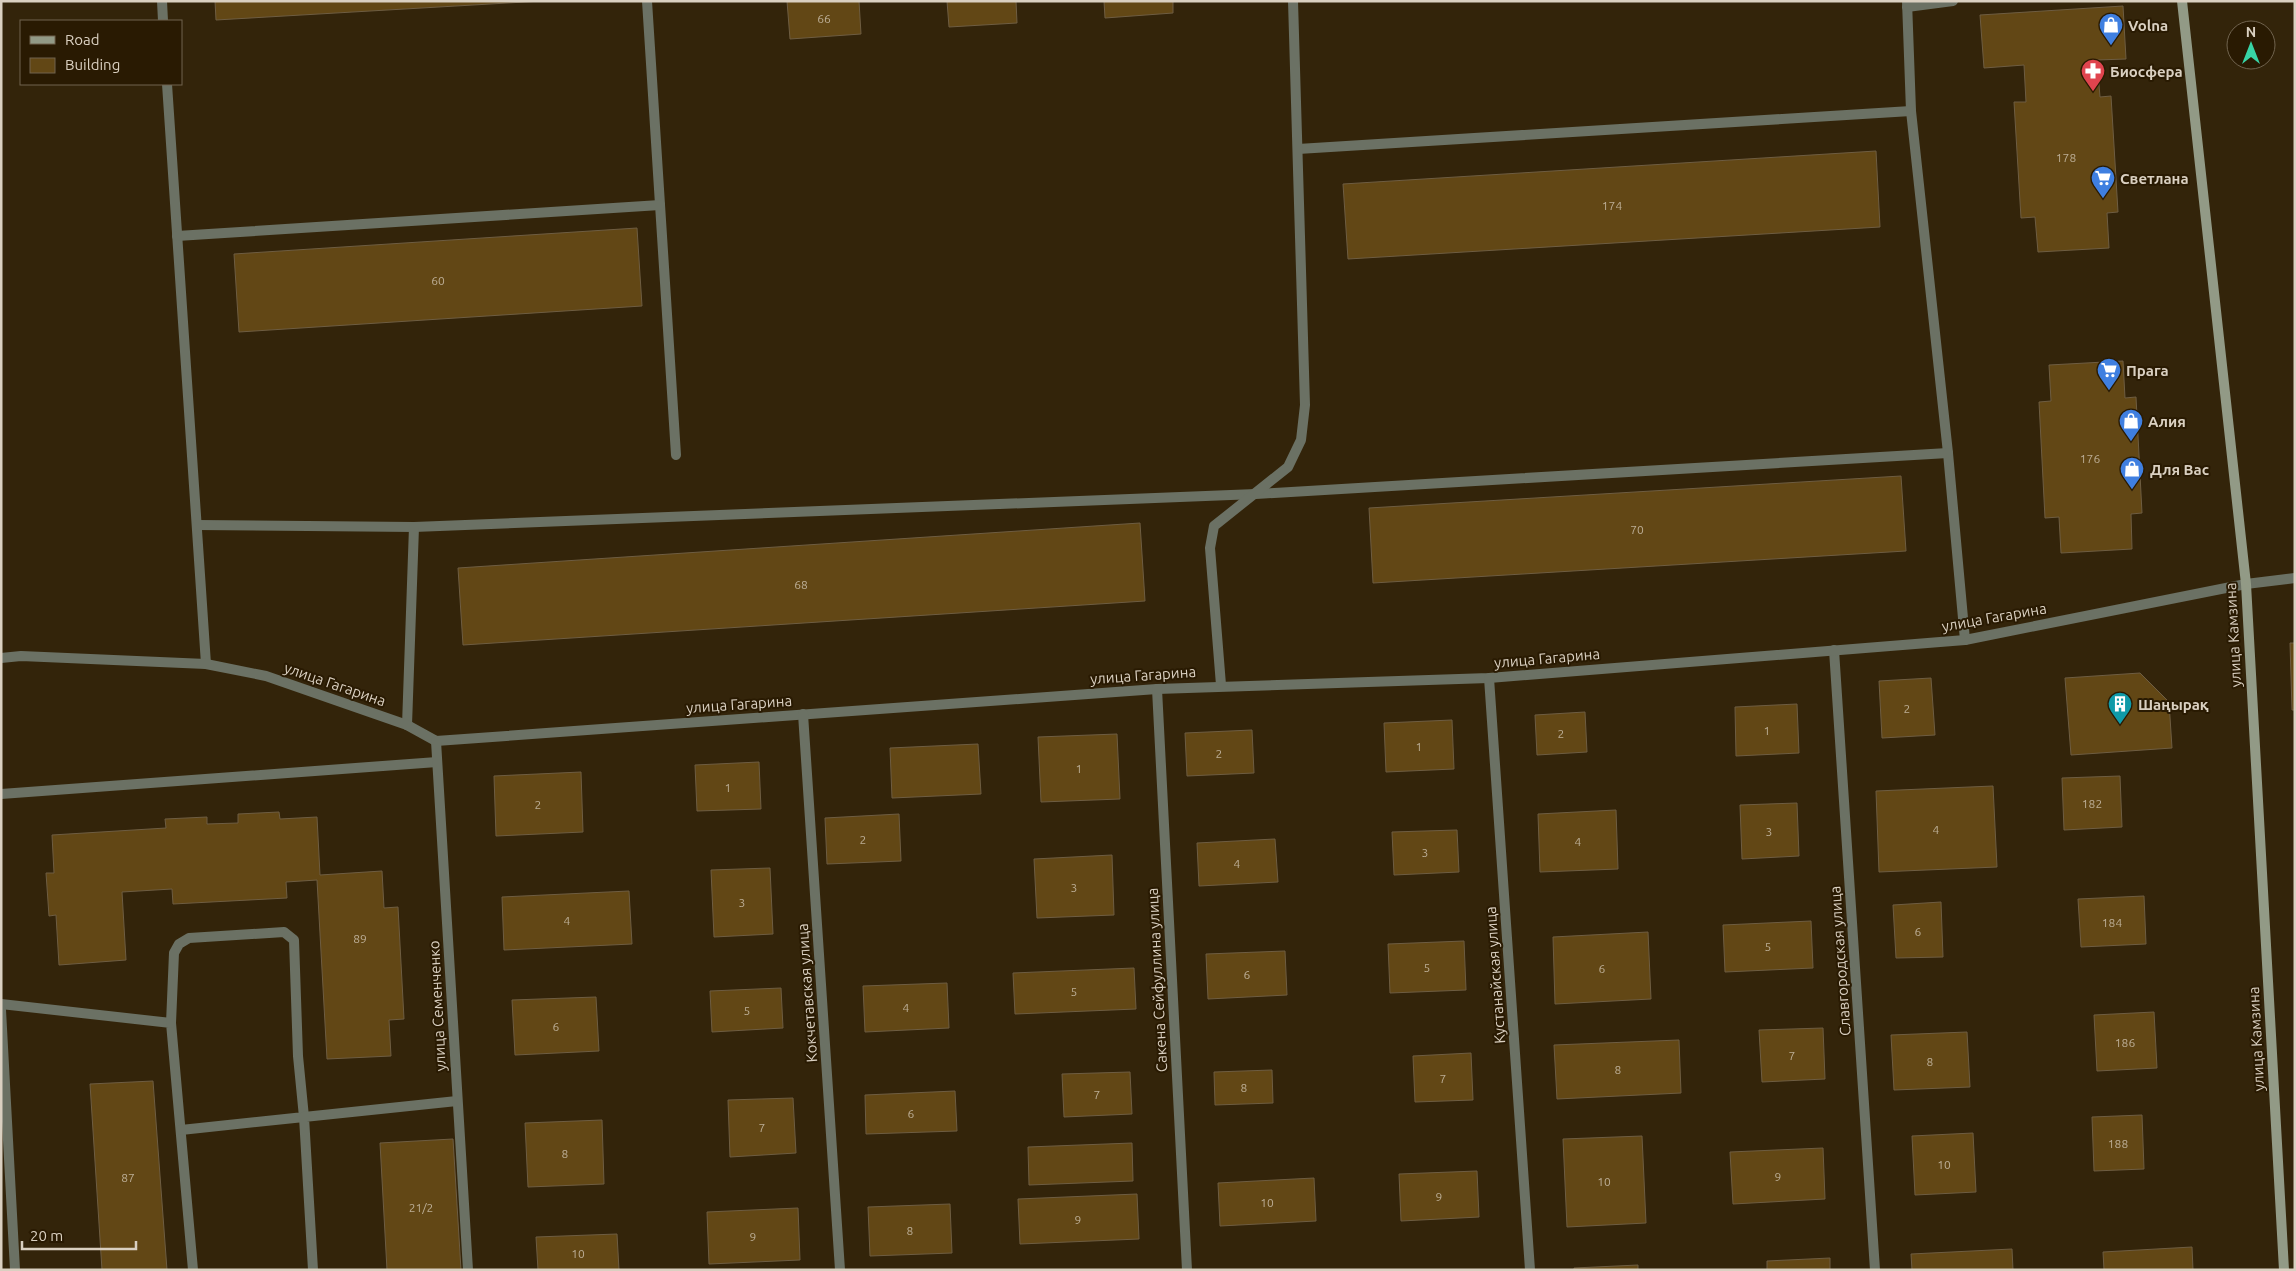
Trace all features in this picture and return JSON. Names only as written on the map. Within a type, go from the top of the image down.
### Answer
[{"type":"main road","name":"улица Камзина","points":[[2182,1],[2246,584],[2284,1270]]},
{"type":"street","points":[[162,1],[163,20]]},
{"type":"street","points":[[647,1],[676,455]]},
{"type":"street","points":[[1221,685],[1210,548],[1214,526],[1288,467],[1301,440],[1305,405],[1293,1]]},
{"type":"street","points":[[1953,1],[1907,4],[1911,111],[1948,453],[1965,640]]},
{"type":"street","points":[[168,85],[206,664]]},
{"type":"street","points":[[1298,149],[1911,111]]},
{"type":"street","points":[[178,236],[660,205]]},
{"type":"street","points":[[197,525],[414,527],[1256,494],[1948,453]]},
{"type":"street","points":[[408,725],[414,527]]},
{"type":"street","name":"улица Гагарина","points":[[1,658],[21,656],[206,664],[266,676],[408,725],[436,741],[1221,685],[1489,678],[1965,640],[2246,584],[2295,578]]},
{"type":"street","name":"Славгородская улица","points":[[1834,650],[1875,1270]]},
{"type":"street","name":"Кустанайская улица","points":[[1489,678],[1530,1270]]},
{"type":"street","name":"Сакена Сейфуллина улица","points":[[1156,689],[1187,1270]]},
{"type":"street","name":"Кокчетавская улица","points":[[803,714],[840,1270]]},
{"type":"street","name":"улица Семенченко","points":[[436,741],[468,1270]]},
{"type":"street","points":[[1,794],[437,762]]},
{"type":"street","points":[[193,1270],[171,1023],[174,953],[179,944],[189,938],[284,932],[294,940],[298,1056],[304,1117],[313,1270]]},
{"type":"street","points":[[1,1004],[171,1023]]},
{"type":"street","points":[[1,1010],[14,1270]]},
{"type":"street","points":[[181,1130],[457,1101]]},
{"type":"building","points":[[215,1],[542,1],[216,20]]},
{"type":"building","points":[[787,1],[859,1],[861,34],[790,39]]},
{"type":"building","points":[[947,1],[1016,1],[1017,23],[949,27]]},
{"type":"building","points":[[1104,1],[1173,1],[1173,13],[1105,18]]},
{"type":"building","points":[[2123,6],[2126,59],[2097,60],[2100,97],[2111,96],[2118,212],[2107,213],[2109,248],[2038,252],[2035,217],[2021,218],[2014,102],[2026,102],[2024,65],[1984,68],[1980,15]]},
{"type":"building","points":[[1876,151],[1880,227],[1348,259],[1343,184]]},
{"type":"building","points":[[637,228],[642,306],[239,332],[234,254]]},
{"type":"building","points":[[2123,361],[2125,398],[2136,397],[2142,513],[2131,514],[2132,549],[2061,553],[2059,517],[2045,518],[2039,402],[2051,401],[2049,365]]},
{"type":"building","points":[[1901,476],[1906,551],[1373,583],[1369,508]]},
{"type":"building","points":[[1140,523],[1145,601],[463,645],[458,568]]},
{"type":"building","points":[[2290,643],[2295,643],[2295,710],[2292,710]]},
{"type":"building","name":"Шаңырақ","points":[[2140,673],[2169,702],[2172,748],[2071,755],[2065,678]]},
{"type":"building","points":[[1931,678],[1935,735],[1882,738],[1879,681]]},
{"type":"building","points":[[1797,704],[1799,753],[1736,756],[1735,707]]},
{"type":"building","points":[[1585,712],[1587,752],[1537,755],[1535,715]]},
{"type":"building","points":[[1452,720],[1454,769],[1386,772],[1384,723]]},
{"type":"building","points":[[1252,730],[1254,773],[1187,776],[1185,733]]},
{"type":"building","points":[[1117,734],[1120,799],[1041,802],[1038,737]]},
{"type":"building","points":[[978,744],[981,794],[892,798],[890,748]]},
{"type":"building","points":[[759,762],[761,809],[697,811],[695,765]]},
{"type":"building","points":[[581,772],[583,832],[496,836],[494,776]]},
{"type":"building","points":[[2120,776],[2122,827],[2064,830],[2062,778]]},
{"type":"building","points":[[1993,786],[1997,867],[1879,872],[1876,791]]},
{"type":"building","points":[[1797,803],[1799,856],[1742,859],[1740,805]]},
{"type":"building","points":[[1616,810],[1618,869],[1540,872],[1538,814]]},
{"type":"building","points":[[279,812],[280,819],[317,817],[320,875],[382,871],[384,908],[398,907],[404,1019],[389,1020],[391,1056],[327,1059],[317,880],[286,882],[287,898],[173,904],[172,889],[122,892],[126,960],[59,965],[56,915],[49,916],[46,873],[54,873],[52,835],[166,828],[165,819],[207,817],[207,824],[238,823],[238,814]]},
{"type":"building","points":[[899,814],[901,861],[827,864],[825,818]]},
{"type":"building","points":[[1457,830],[1459,872],[1394,875],[1392,832]]},
{"type":"building","points":[[1275,839],[1278,882],[1199,886],[1197,843]]},
{"type":"building","points":[[1112,855],[1114,915],[1037,918],[1034,859]]},
{"type":"building","points":[[770,868],[773,934],[714,937],[711,870]]},
{"type":"building","points":[[629,891],[632,944],[504,950],[502,897]]},
{"type":"building","points":[[2144,896],[2146,944],[2081,947],[2078,899]]},
{"type":"building","points":[[1941,902],[1943,957],[1896,958],[1893,905]]},
{"type":"building","points":[[1811,921],[1813,968],[1725,972],[1723,925]]},
{"type":"building","points":[[1648,932],[1651,999],[1555,1004],[1553,937]]},
{"type":"building","points":[[1464,941],[1466,990],[1390,993],[1388,944]]},
{"type":"building","points":[[1285,951],[1287,995],[1208,999],[1206,954]]},
{"type":"building","points":[[1134,968],[1136,1009],[1015,1014],[1013,973]]},
{"type":"building","points":[[947,983],[949,1028],[865,1032],[863,986]]},
{"type":"building","points":[[781,988],[783,1028],[712,1032],[710,991]]},
{"type":"building","points":[[596,997],[599,1051],[515,1055],[512,1000]]},
{"type":"building","points":[[2154,1012],[2157,1068],[2097,1071],[2094,1015]]},
{"type":"building","points":[[1823,1028],[1825,1079],[1762,1082],[1759,1030]]},
{"type":"building","points":[[1967,1032],[1970,1087],[1894,1090],[1891,1035]]},
{"type":"building","points":[[1679,1040],[1681,1093],[1557,1099],[1554,1045]]},
{"type":"building","points":[[1471,1053],[1473,1100],[1415,1102],[1413,1056]]},
{"type":"building","points":[[1272,1070],[1273,1103],[1215,1105],[1214,1072]]},
{"type":"building","points":[[1130,1072],[1132,1114],[1064,1117],[1062,1074]]},
{"type":"building","points":[[153,1081],[167,1270],[102,1270],[90,1084]]},
{"type":"building","points":[[955,1091],[957,1131],[866,1134],[865,1095]]},
{"type":"building","points":[[793,1098],[796,1153],[730,1157],[728,1100]]},
{"type":"building","points":[[2142,1115],[2144,1169],[2094,1171],[2092,1117]]},
{"type":"building","points":[[602,1120],[604,1184],[528,1187],[525,1123]]},
{"type":"building","points":[[1973,1133],[1976,1192],[1915,1195],[1912,1136]]},
{"type":"building","points":[[1642,1136],[1646,1223],[1567,1227],[1563,1139]]},
{"type":"building","points":[[453,1139],[461,1270],[387,1270],[380,1143]]},
{"type":"building","points":[[1132,1143],[1133,1181],[1029,1185],[1028,1147]]},
{"type":"building","points":[[1823,1148],[1825,1199],[1733,1204],[1730,1152]]},
{"type":"building","points":[[1477,1171],[1479,1217],[1401,1221],[1399,1174]]},
{"type":"building","points":[[1314,1178],[1316,1221],[1220,1226],[1218,1183]]},
{"type":"building","points":[[1137,1194],[1139,1239],[1020,1244],[1018,1199]]},
{"type":"building","points":[[950,1204],[952,1253],[870,1256],[868,1207]]},
{"type":"building","points":[[798,1208],[800,1260],[709,1264],[707,1212]]},
{"type":"building","points":[[617,1234],[619,1270],[538,1270],[536,1237]]},
{"type":"building","points":[[2192,1247],[2193,1270],[2104,1270],[2103,1252]]},
{"type":"building","points":[[2012,1249],[2013,1270],[1912,1270],[1911,1254]]},
{"type":"building","points":[[1830,1258],[1830,1270],[1767,1270],[1767,1261]]},
{"type":"building","points":[[1638,1265],[1638,1270],[1574,1270],[1574,1268]]},
{"type":"place","name":"Volna","points":[[2111,46]]},
{"type":"place","name":"Биосфера","points":[[2093,92]]},
{"type":"place","name":"Светлана","points":[[2103,199]]},
{"type":"place","name":"Прага","points":[[2109,391]]},
{"type":"place","name":"Алия","points":[[2131,442]]},
{"type":"place","name":"Для Вас","points":[[2132,490]]},
{"type":"place","name":"Шаңырақ","points":[[2120,725]]}]
